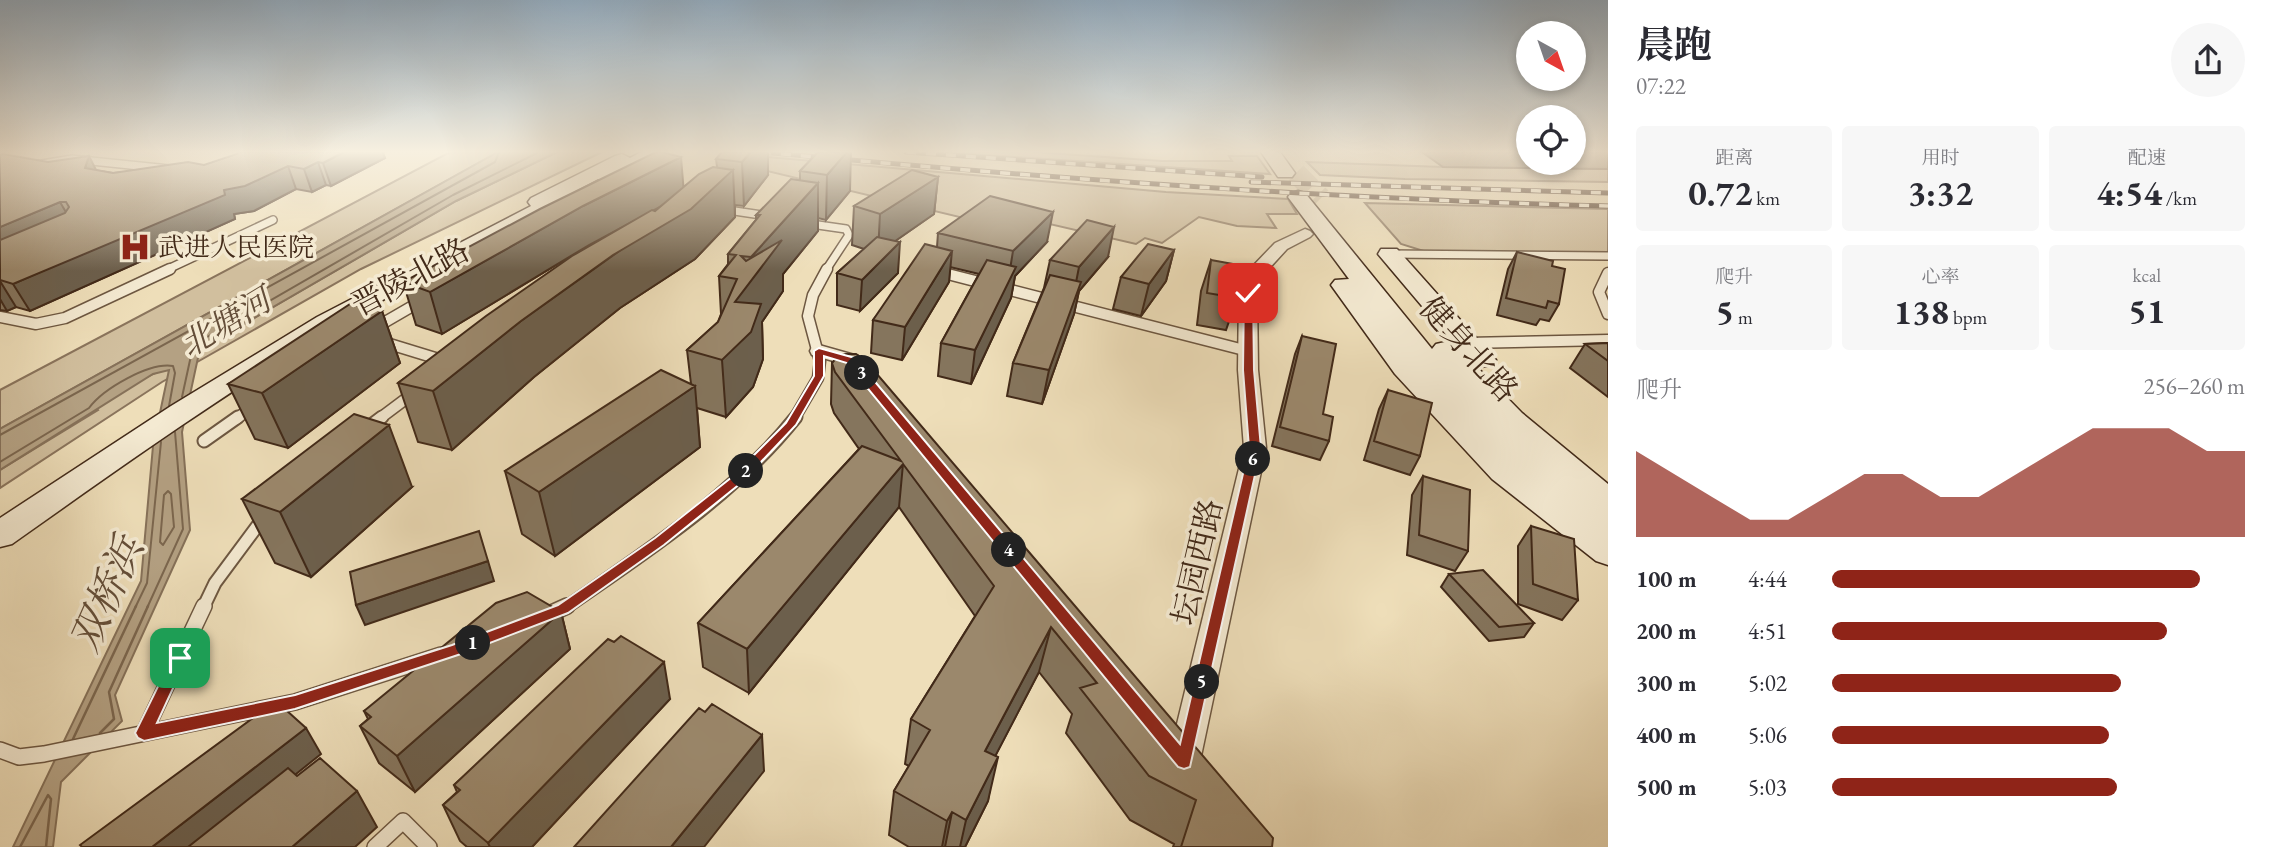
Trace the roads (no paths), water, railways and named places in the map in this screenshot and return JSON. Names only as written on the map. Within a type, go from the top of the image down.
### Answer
[{"type":"main road","name":"晋陵北路","points":[[0,517],[214,385],[278,338],[443,249],[559,192]]},
{"type":"main road","name":"晋陵北路","points":[[214,385],[330,327],[454,252],[576,192]]},
{"type":"main road","name":"健身北路","points":[[1305,192],[1410,338],[1477,415],[1556,489],[1608,528]]},
{"type":"main road","name":"健身北路","points":[[1306,192],[1437,342],[1513,419],[1608,502]]},
{"type":"main road","points":[[1305,234],[1405,368],[1503,472],[1608,552]]},
{"type":"main road","points":[[1389,254],[1466,343],[1548,429],[1608,476]]},
{"type":"main road","name":"晋陵北路","points":[[0,535],[162,417]]},
{"type":"street","name":"坛园西路","points":[[1184,761],[1255,448],[1248,351],[1248,293],[1256,272],[1281,246],[1305,234]]},
{"type":"street","points":[[819,351],[851,360],[877,392]]},
{"type":"lane","points":[[706,212],[716,208],[781,219]]},
{"type":"lane","points":[[0,317],[36,324],[65,317],[273,220]]},
{"type":"lane","points":[[527,622],[563,609],[659,541],[737,480],[791,425],[819,376],[819,351],[807,318],[813,293],[849,235],[846,229],[794,221]]},
{"type":"lane","points":[[1389,254],[1608,256]]},
{"type":"lane","points":[[928,269],[1248,351]]},
{"type":"lane","points":[[1608,274],[1599,292],[1608,314]]},
{"type":"lane","points":[[431,295],[363,336],[453,363],[442,372]]},
{"type":"lane","points":[[1466,343],[1608,340]]},
{"type":"lane","points":[[356,437],[421,388]]},
{"type":"lane","points":[[204,441],[257,404]]},
{"type":"lane","points":[[144,733],[215,583],[261,519],[271,510]]},
{"type":"lane","points":[[0,750],[19,757],[44,754],[295,702],[456,650]]},
{"type":"lane","points":[[375,847],[403,821],[429,847]]},
{"type":"water","name":"北塘河","points":[[427,192],[476,192],[206,346],[199,353],[182,432],[190,530],[115,695],[122,721],[61,782],[53,847],[13,847],[141,581],[153,446],[169,370],[153,374],[0,470],[0,429]]},
{"type":"tunnel","points":[[1315,192],[1321,198]]},
{"type":"railway","points":[[1282,192],[1608,206]]},
{"type":"railway","points":[[1560,192],[1608,193]]},
{"type":"place","name":"武进人民医院","points":[[135,247]]},
{"type":"water label","name":"双桥浜","points":[[106,594]]}]
